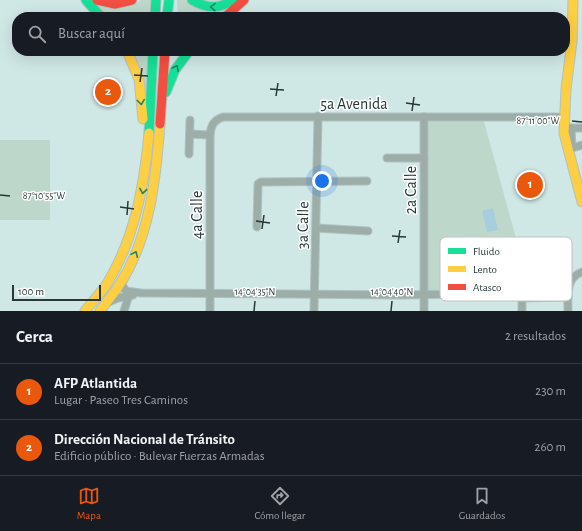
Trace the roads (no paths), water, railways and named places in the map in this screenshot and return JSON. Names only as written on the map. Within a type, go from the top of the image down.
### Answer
[{"type":"main road","points":[[92,2],[118,4],[132,0]]},
{"type":"main road","points":[[155,12],[156,0]]},
{"type":"main road","points":[[167,12],[168,0]]},
{"type":"main road","points":[[192,0],[199,5],[216,8],[223,7],[234,0]]},
{"type":"main road","points":[[231,12],[244,0]]},
{"type":"main road","points":[[573,0],[572,42],[564,117],[567,128],[569,149],[581,196]]},
{"type":"main road","points":[[92,2],[98,12]]},
{"type":"main road","points":[[129,56],[139,79],[147,153]]},
{"type":"main road","points":[[86,311],[108,280],[130,239],[141,199],[147,153],[153,56]]},
{"type":"main road","points":[[103,308],[125,274],[141,239],[151,203],[156,170],[165,56]]},
{"type":"main road","points":[[160,115],[172,76],[179,62],[184,56]]},
{"type":"street","name":"5a Avenida","points":[[216,120],[223,117],[318,116],[564,117]]},
{"type":"street","name":"3a Calle","points":[[314,311],[318,116]]},
{"type":"street","name":"2a Calle","points":[[424,117],[424,311]]},
{"type":"street","points":[[189,154],[190,120]]},
{"type":"street","name":"4a Calle","points":[[210,311],[210,134],[211,126],[216,120]]},
{"type":"street","points":[[567,128],[582,128]]},
{"type":"street","points":[[190,134],[210,134]]},
{"type":"street","points":[[569,149],[582,145]]},
{"type":"street","points":[[387,158],[424,158]]},
{"type":"street","points":[[257,227],[259,183],[367,181]]},
{"type":"street","points":[[316,228],[368,231]]},
{"type":"street","points":[[572,279],[574,276],[582,272]]},
{"type":"street","points":[[125,274],[122,285],[123,289],[126,291],[141,293],[315,295],[440,294]]},
{"type":"street","points":[[103,308],[118,298],[141,293]]},
{"type":"street","points":[[124,311],[129,296]]},
{"type":"water","points":[[493,208],[498,230],[487,232],[482,211]]},
{"type":"place","name":"Dirección Nacional de Tránsito","points":[[108,92]]},
{"type":"place","name":"AFP Atlantida","points":[[530,185]]}]
